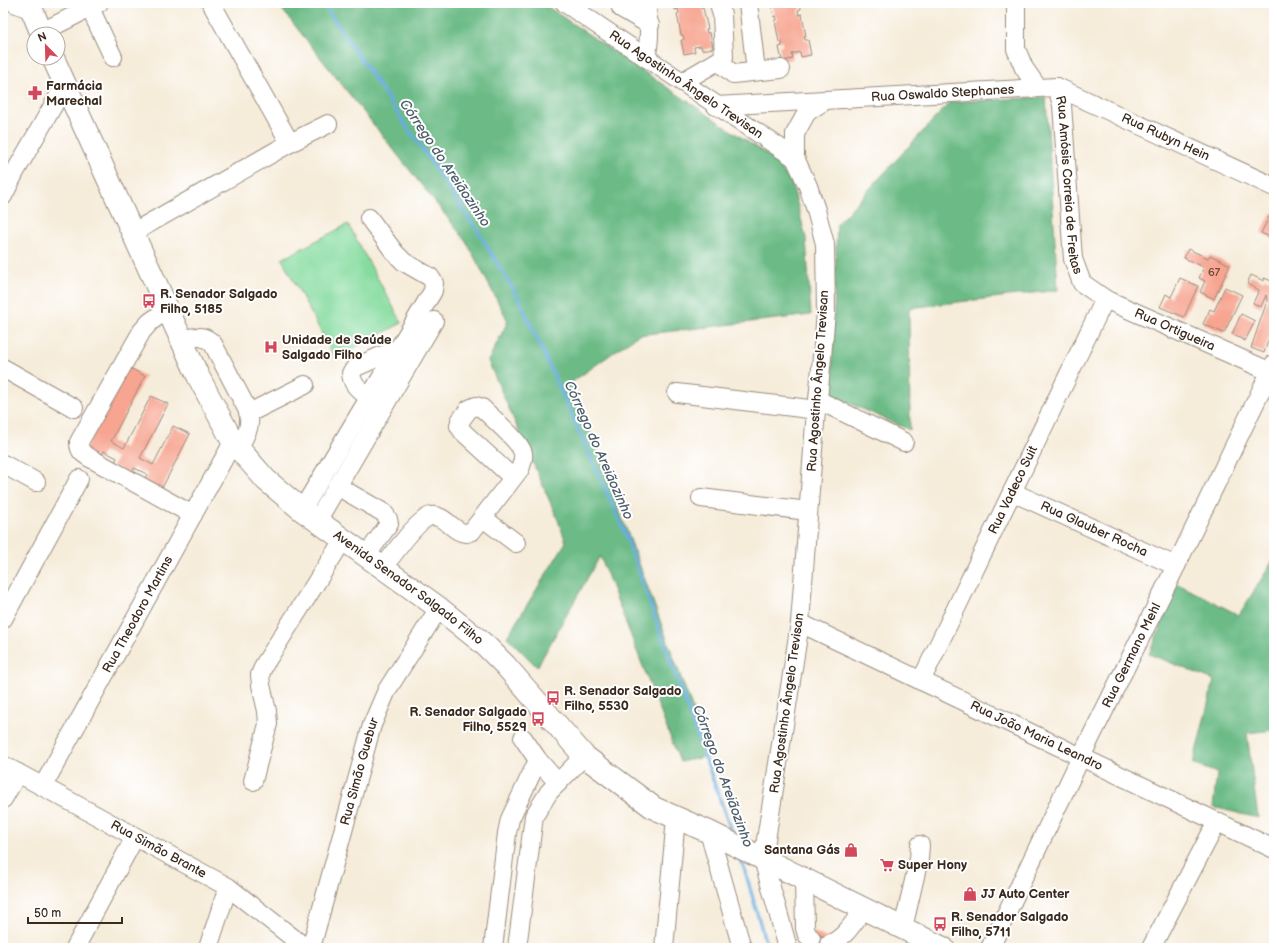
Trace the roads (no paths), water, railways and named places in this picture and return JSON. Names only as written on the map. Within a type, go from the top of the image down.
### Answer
[{"type":"main road","points":[[25,5],[38,26]]},
{"type":"main road","name":"Avenida Senador Salgado Filho","points":[[57,66],[198,376],[236,446],[266,480],[309,516],[439,608],[485,645],[505,665],[584,756],[654,808],[709,832],[944,948]]},
{"type":"street","points":[[211,3],[290,143]]},
{"type":"street","name":"Rua Agostinho Ângelo Trevisan","points":[[565,3],[795,158],[808,186],[825,244],[826,313],[808,510],[800,623],[763,859]]},
{"type":"street","points":[[620,3],[621,8],[650,25]]},
{"type":"street","points":[[646,3],[650,25],[646,58]]},
{"type":"street","points":[[682,82],[724,57],[722,15],[719,3]]},
{"type":"street","points":[[748,3],[756,71]]},
{"type":"street","points":[[1016,3],[1016,49],[1024,68],[1038,88]]},
{"type":"street","points":[[55,26],[94,5],[113,57]]},
{"type":"street","points":[[718,61],[733,74],[781,69]]},
{"type":"street","points":[[3,196],[15,172],[65,85]]},
{"type":"street","name":"Rua Oswaldo Stephanes","points":[[716,106],[1057,87]]},
{"type":"street","name":"Rua Rubyn Hein","points":[[1057,87],[1274,187]]},
{"type":"street","name":"Rua Amósis Correia de Freitas","points":[[1057,87],[1062,105],[1073,259],[1082,283]]},
{"type":"street","name":"Rua Oswaldo Stephanes","points":[[795,158],[795,134],[807,112],[828,100]]},
{"type":"street","points":[[132,233],[290,143],[328,124]]},
{"type":"street","points":[[309,516],[369,398],[433,291],[434,283],[430,277],[404,262],[395,253],[369,218]]},
{"type":"street","name":"Rua Ortigueira","points":[[1082,283],[1105,299],[1273,368]]},
{"type":"street","name":"Rua Vadeco Suit","points":[[921,680],[1105,299]]},
{"type":"street","points":[[167,310],[150,322],[142,331],[79,442],[79,448],[90,458],[193,515]]},
{"type":"street","points":[[309,516],[338,486],[434,321]]},
{"type":"street","points":[[181,339],[201,337],[208,339],[213,344],[249,413],[305,385]]},
{"type":"street","points":[[369,398],[355,386],[351,380],[351,373],[356,367],[399,348]]},
{"type":"street","points":[[3,368],[74,408]]},
{"type":"street","name":"Rua Germano Mehl","points":[[990,948],[1081,757],[1273,368]]},
{"type":"street","points":[[677,393],[793,406],[817,405],[904,442]]},
{"type":"street","name":"Rua Theodoro Martins","points":[[43,786],[193,515],[249,428],[249,413]]},
{"type":"street","points":[[3,464],[36,482]]},
{"type":"street","points":[[374,562],[399,546],[422,520],[430,516],[439,516],[460,531],[467,533],[472,531],[512,478]]},
{"type":"street","points":[[3,620],[79,479]]},
{"type":"street","points":[[338,486],[384,513],[388,519],[389,524],[374,562]]},
{"type":"street","name":"Rua Glauber Rocha","points":[[1012,492],[1176,566]]},
{"type":"street","points":[[701,498],[808,510]]},
{"type":"street","points":[[483,518],[516,543]]},
{"type":"street","points":[[253,781],[268,724],[267,711],[260,684],[260,675],[264,665],[343,540]]},
{"type":"street","name":"Rua Simão Guebur","points":[[311,948],[372,725],[387,690],[439,608]]},
{"type":"street","name":"Rua João Maria Leandro","points":[[800,623],[1274,849]]},
{"type":"street","points":[[523,738],[538,760],[558,783]]},
{"type":"street","points":[[517,948],[534,816],[549,792],[584,756]]},
{"type":"street","points":[[493,948],[510,819],[538,760]]},
{"type":"street","points":[[3,799],[10,768]]},
{"type":"street","name":"Rua Simão Brante","points":[[10,768],[228,887],[306,948]]},
{"type":"street","points":[[664,948],[676,818]]},
{"type":"street","points":[[1151,948],[1217,822]]},
{"type":"street","points":[[709,832],[742,948]]},
{"type":"street","points":[[76,948],[135,837]]},
{"type":"street","points":[[903,928],[919,859],[920,845]]},
{"type":"street","points":[[763,859],[788,948]]},
{"type":"street","points":[[804,879],[805,928],[807,935],[811,938]]},
{"type":"street","points":[[208,948],[228,887]]},
{"type":"street","points":[[499,895],[524,899]]},
{"type":"street","points":[[829,944],[836,942],[841,938],[864,909]]},
{"type":"waterway","name":"Córrego do Areiãozinho","points":[[323,3],[479,233],[520,301],[625,533],[732,833]]},
{"type":"waterway","name":"Córrego do Areiãozinho","points":[[740,856],[767,948]]},
{"type":"place","name":"Farmácia Marechal","points":[[35,93]]},
{"type":"place","name":"R. Senador Salgado Filho, 5185","points":[[149,301]]},
{"type":"place","name":"Unidade de Saúde Salgado Filho","points":[[271,347]]},
{"type":"place","name":"R. Senador Salgado Filho, 5530","points":[[553,698]]},
{"type":"place","name":"R. Senador Salgado Filho, 5529","points":[[538,719]]},
{"type":"place","name":"Santana Gás","points":[[851,850]]},
{"type":"place","name":"Super Hony","points":[[887,865]]},
{"type":"place","name":"JJ Auto Center","points":[[970,894]]},
{"type":"place","name":"R. Senador Salgado Filho, 5711","points":[[940,924]]}]
